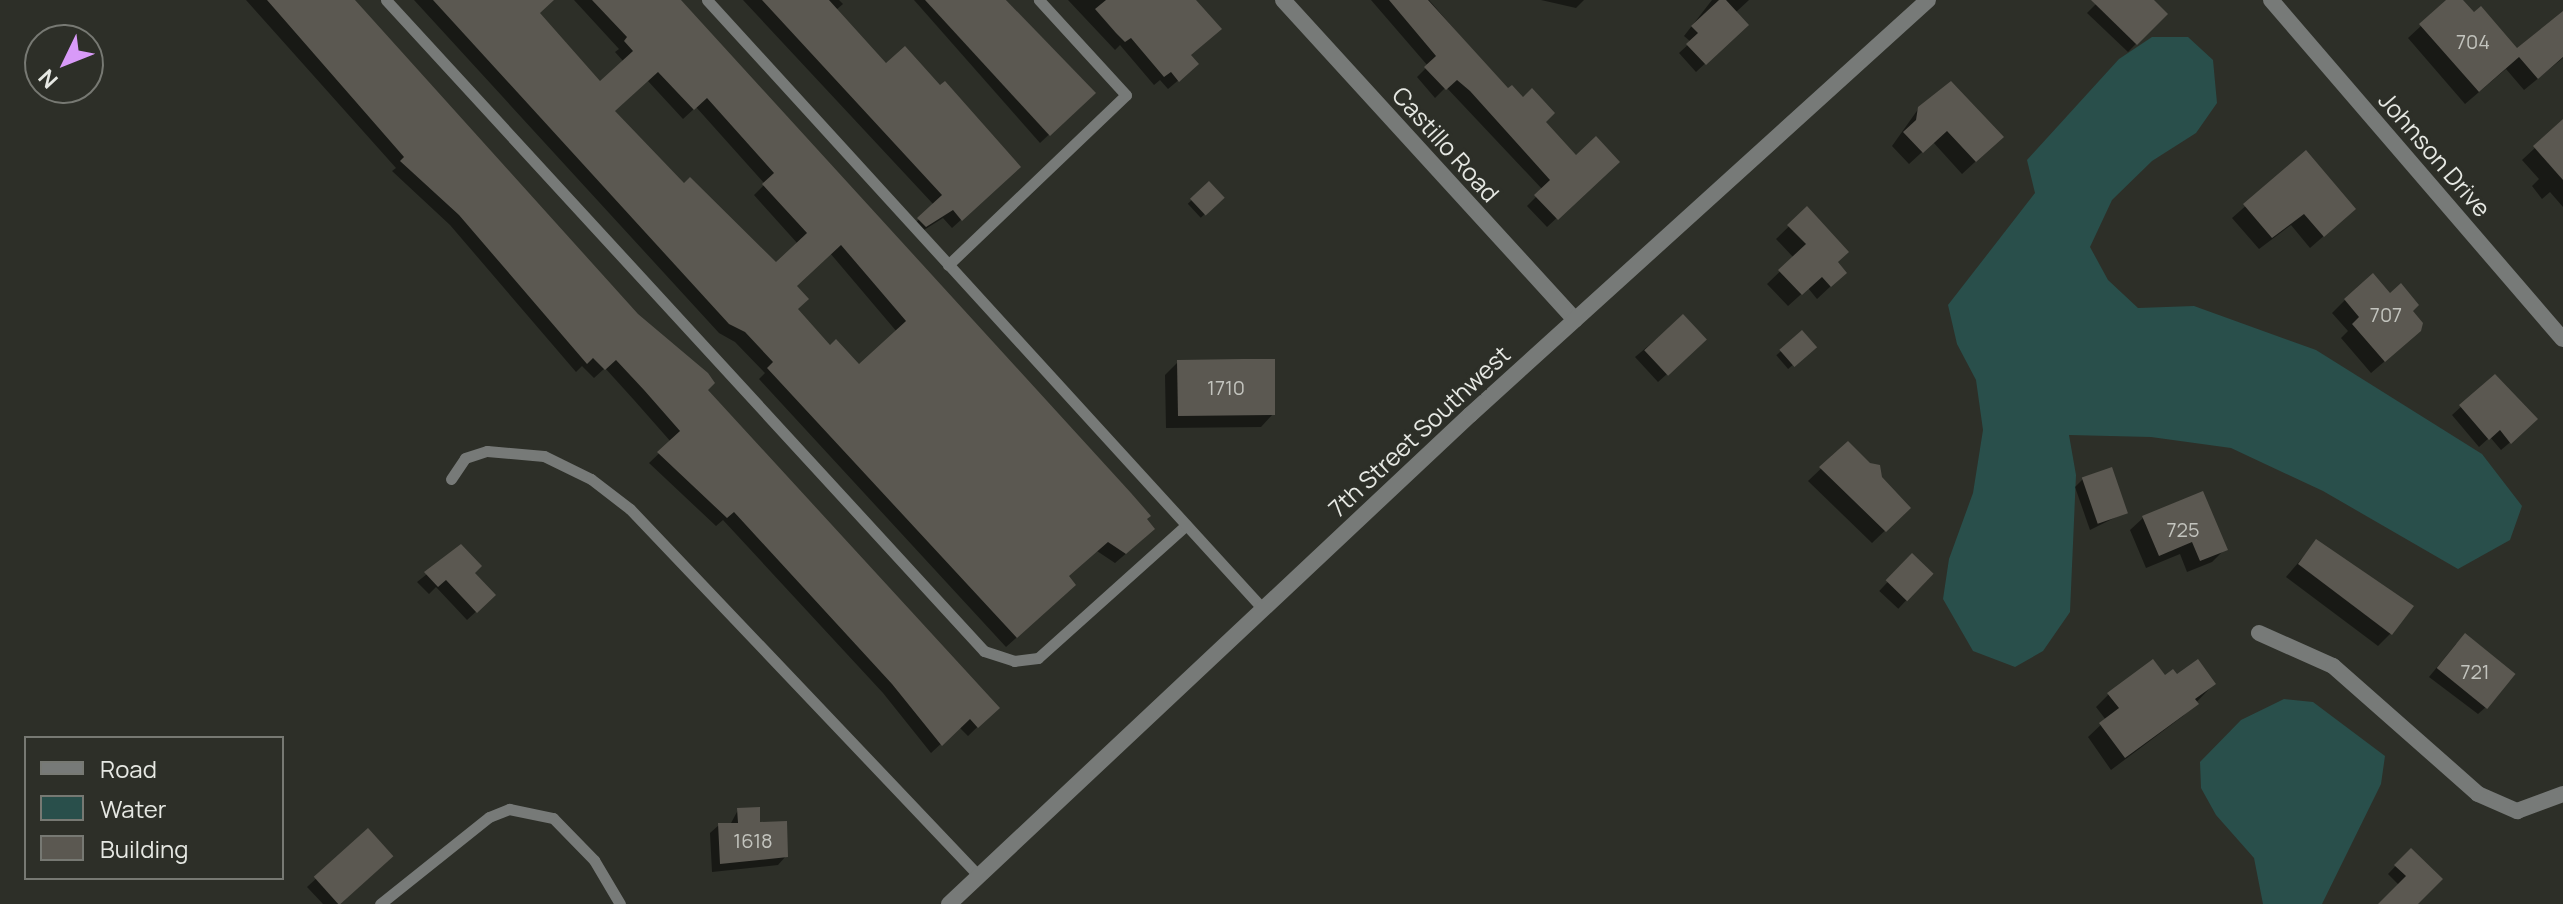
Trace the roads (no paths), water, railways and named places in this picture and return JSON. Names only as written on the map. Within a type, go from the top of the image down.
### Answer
[{"type":"street","name":"Castillo Road","points":[[1283,0],[1575,320]]},
{"type":"street","name":"7th Street Southwest","points":[[949,904],[1575,320],[1928,0]]},
{"type":"street","name":"Johnson Drive","points":[[2271,0],[2563,339]]},
{"type":"street","points":[[2259,633],[2333,666],[2478,794],[2517,811],[2563,794]]},
{"type":"lane","points":[[386,0],[984,651],[1014,661],[1038,658],[1186,525]]},
{"type":"lane","points":[[707,0],[1263,609]]},
{"type":"lane","points":[[948,265],[1126,95],[1039,0]]},
{"type":"lane","points":[[451,479],[465,458],[487,451],[544,456],[591,479],[641,521],[979,876]]},
{"type":"lane","points":[[380,904],[489,817],[509,809],[553,818],[594,860],[620,904]]},
{"type":"water","points":[[2152,37],[2188,37],[2213,60],[2217,103],[2196,133],[2152,161],[2112,200],[2090,247],[2108,280],[2138,308],[2194,306],[2316,350],[2482,454],[2522,506],[2510,540],[2458,569],[2323,491],[2231,448],[2151,437],[2069,435],[2076,475],[2070,612],[2043,651],[2015,667],[1973,651],[1943,599],[1949,559],[1973,493],[1983,430],[1976,380],[1957,344],[1948,305],[2035,193],[2027,160],[2119,59]]},
{"type":"water","points":[[2284,699],[2313,702],[2385,756],[2381,784],[2322,904],[2263,904],[2254,858],[2216,815],[2201,788],[2200,762],[2241,720]]}]
